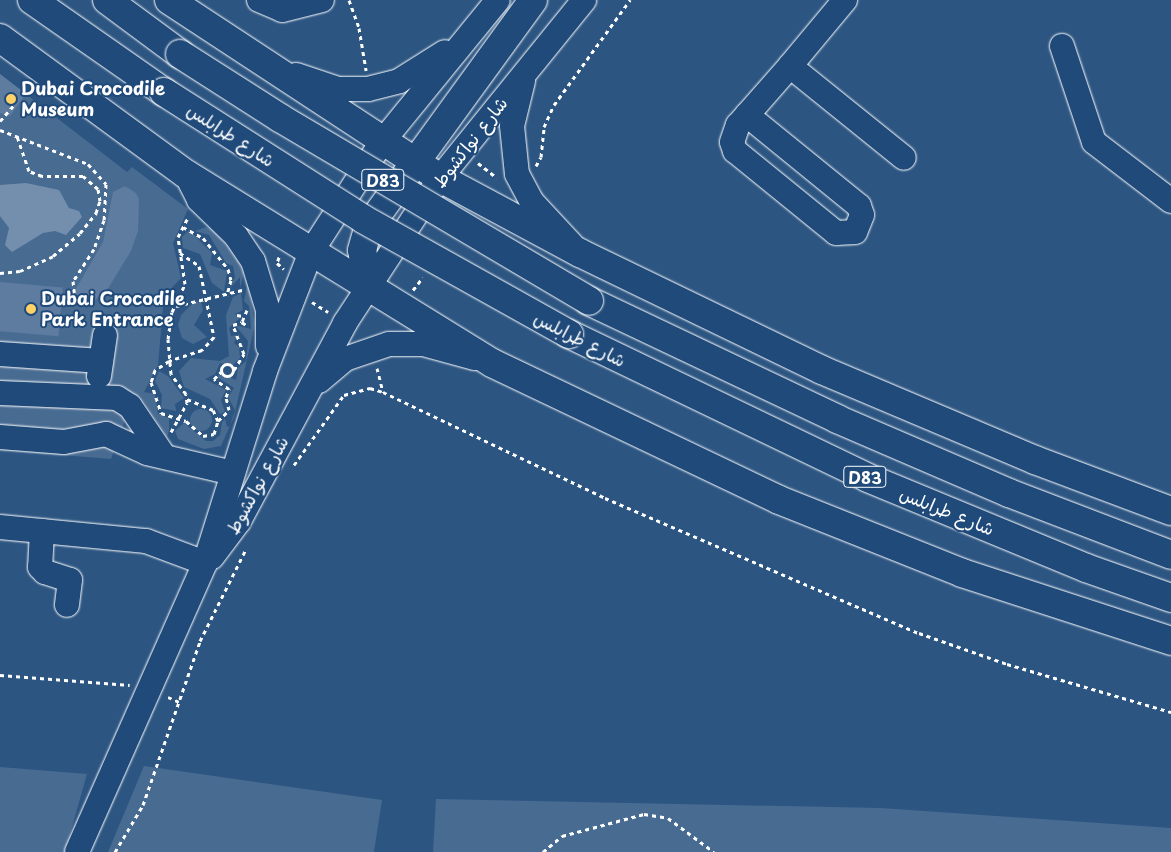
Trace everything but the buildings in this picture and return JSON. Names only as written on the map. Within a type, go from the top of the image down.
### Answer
[{"type":"highway","name":"شارع طرابلس","points":[[32,0],[164,92],[363,219],[569,334],[868,478],[1086,568],[1171,598]]},
{"type":"highway","name":"D83","points":[[107,0],[180,54],[280,118],[589,301],[837,419],[1009,493],[1171,555]]},
{"type":"highway","points":[[168,0],[382,142],[440,178],[580,253],[822,370],[1035,460],[1171,510]]},
{"type":"highway","points":[[368,286],[362,262],[364,237],[414,162],[533,0]]},
{"type":"highway","points":[[0,38],[186,174],[492,363],[779,500],[962,572],[1171,641]]},
{"type":"street","points":[[259,0],[272,8],[293,10],[322,0]]},
{"type":"street","name":"شارع نواكشوط","points":[[205,563],[265,371],[311,252],[382,142],[498,0]]},
{"type":"street","name":"شارع نواكشوط","points":[[205,563],[234,530],[306,394],[368,286],[440,178],[584,0]]},
{"type":"street","points":[[747,115],[859,206],[862,215],[855,232],[846,235],[836,233],[735,151],[733,133],[747,115],[845,0]]},
{"type":"street","points":[[251,54],[324,86],[368,89],[415,73],[467,37]]},
{"type":"street","points":[[1062,46],[1094,142],[1171,201]]},
{"type":"street","points":[[790,66],[904,158]]},
{"type":"street","points":[[526,72],[512,126],[516,174],[532,202],[580,253]]},
{"type":"street","points":[[186,174],[199,200],[245,248],[260,276],[269,324],[265,371]]},
{"type":"street","points":[[96,395],[105,335]]},
{"type":"street","points":[[306,394],[345,359],[389,344],[423,344],[492,363]]},
{"type":"street","points":[[0,354],[101,361]]},
{"type":"street","points":[[0,393],[96,395],[117,398],[130,406],[162,453]]},
{"type":"street","points":[[0,437],[64,442],[106,434],[147,453],[162,453],[233,473]]},
{"type":"street","points":[[0,527],[146,541],[205,563],[148,686],[77,852]]},
{"type":"street","points":[[42,530],[40,567],[45,572],[70,580],[67,605]]},
{"type":"path","points":[[350,0],[359,28],[368,89]]},
{"type":"path","points":[[516,174],[538,164],[544,127],[554,105],[630,0]]},
{"type":"path","points":[[0,121],[14,105]]},
{"type":"path","points":[[0,130],[16,134],[94,167],[108,190],[100,235],[73,281],[75,299]]},
{"type":"path","points":[[16,134],[29,171],[42,176],[82,176],[99,193]]},
{"type":"path","points":[[99,193],[108,190]]},
{"type":"path","points":[[0,273],[20,271],[60,250],[96,213],[99,193]]},
{"type":"path","points":[[191,211],[178,238],[185,284],[168,325],[169,361],[173,378],[187,398],[208,407],[218,421]]},
{"type":"path","points":[[183,227],[203,238],[228,269],[231,280],[227,295]]},
{"type":"path","points":[[180,252],[199,266],[215,330],[211,343],[202,350],[169,361],[155,370],[151,382],[160,412],[178,418],[207,437],[216,431],[218,421],[229,410],[226,397],[230,389],[214,380],[221,372],[223,365],[234,370]]},
{"type":"path","points":[[175,306],[207,297],[227,295],[260,276]]},
{"type":"path","points":[[237,315],[243,316]]},
{"type":"path","points":[[221,372],[232,376],[244,354],[232,324],[242,322]]},
{"type":"path","points":[[290,472],[334,404],[356,390],[377,390],[605,498],[919,633],[1006,664],[1171,712]]},
{"type":"path","points":[[162,453],[187,398]]},
{"type":"path","points":[[115,852],[142,805],[200,640],[251,540]]},
{"type":"path","points":[[0,675],[148,686],[179,702]]},
{"type":"path","points":[[543,852],[562,836],[644,814],[668,818],[714,852]]},
{"type":"shaded area","points":[[0,74],[127,172],[132,167],[188,209],[173,243],[181,278],[164,296],[158,365],[144,392],[155,394],[158,414],[169,418],[167,437],[140,396],[134,395],[111,459],[0,450]]},
{"type":"shaded area","points":[[26,183],[59,190],[69,208],[79,211],[82,217],[66,235],[55,231],[43,233],[12,252],[5,245],[9,228],[0,216],[0,185]]},
{"type":"shaded area","points":[[206,227],[217,233],[238,261],[244,273],[240,288],[240,277],[230,288],[235,277],[233,266],[226,263],[209,235],[195,231]]},
{"type":"shaded area","points":[[189,230],[212,253],[210,265],[227,271],[224,292],[212,283],[200,254],[183,248],[182,237]]},
{"type":"shaded area","points":[[248,282],[255,324],[234,417],[230,426],[235,410],[228,397],[234,388],[217,377],[220,373],[236,380],[238,368],[246,361],[248,341],[235,325],[251,329],[249,306],[244,301]]},
{"type":"shaded area","points":[[241,293],[243,310],[235,314],[240,318],[229,328],[231,336],[237,335],[234,343],[239,347],[240,358],[232,366],[220,363],[215,374],[205,379],[226,390],[221,400],[225,412],[220,414],[210,399],[184,387],[179,371],[191,358],[220,361],[229,356],[226,315],[233,297]]},
{"type":"shaded area","points":[[195,301],[201,302],[203,310],[194,325],[207,337],[193,344],[182,338],[178,325],[181,315]]},
{"type":"shaded area","points":[[159,371],[168,376],[184,398],[175,404],[176,411],[161,408],[162,395],[155,381]]},
{"type":"shaded area","points":[[201,409],[209,412],[212,420],[209,428],[201,431],[193,428],[190,420],[193,412]]},
{"type":"shaded area","points":[[225,419],[227,427],[230,426],[221,446],[204,449],[178,439],[175,431],[184,423],[206,441],[213,441],[220,435],[222,422]]},
{"type":"shaded area","points":[[144,766],[382,800],[374,852],[108,852]]},
{"type":"shaded area","points":[[0,767],[87,774],[65,852],[0,852]]},
{"type":"shaded area","points":[[436,799],[881,808],[1171,828],[1171,852],[433,852]]},
{"type":"place","name":"Dubai Crocodile Museum","points":[[11,99]]},
{"type":"place","name":"Dubai Crocodile Park Entrance","points":[[31,309]]}]
